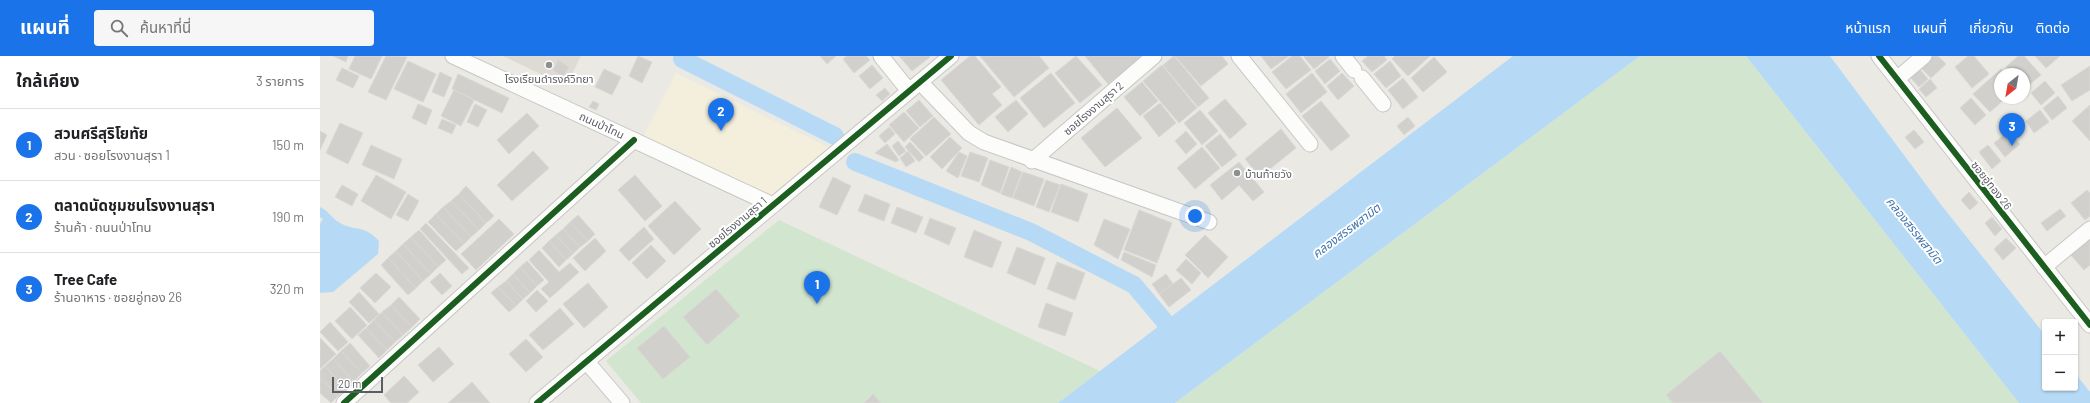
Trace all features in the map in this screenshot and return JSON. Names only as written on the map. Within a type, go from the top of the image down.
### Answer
[{"type":"street","name":"ถนนป่าโทน","points":[[453,56],[773,205]]},
{"type":"street","points":[[881,56],[969,133],[984,142],[1032,161],[1209,222]]},
{"type":"street","name":"ซอยโรงงานสุรา 1","points":[[537,403],[951,56]]},
{"type":"street","name":"ซอยโรงงานสุรา 2","points":[[1032,161],[1154,56]]},
{"type":"street","points":[[1239,56],[1310,144]]},
{"type":"street","points":[[1343,56],[1383,104]]},
{"type":"street","name":"ซอยอู่ทอง 26","points":[[1879,56],[2090,324]]},
{"type":"street","points":[[1897,79],[1924,56]]},
{"type":"street","points":[[344,403],[634,140]]},
{"type":"street","points":[[2044,266],[2090,228]]},
{"type":"street","points":[[586,361],[622,403]]},
{"type":"shaded area","name":"โรงเรียนดำรงค์วิทยา","points":[[503,56],[581,56],[566,86]]},
{"type":"shaded area","points":[[676,73],[830,148],[776,195],[765,196],[643,137]]},
{"type":"green space","points":[[1640,56],[1746,56],[2019,403],[1175,403]]},
{"type":"green space","points":[[779,220],[1100,371],[1058,403],[641,403],[606,361]]},
{"type":"water","name":"คลองสรรพสามิต","points":[[1513,56],[1640,56],[1175,403],[1058,403]]},
{"type":"water","name":"คลองสรรพสามิต","points":[[1746,56],[1830,56],[1942,206],[2042,331],[2042,391],[2078,391],[2078,377],[2090,392],[2090,403],[2019,403]]},
{"type":"water","points":[[320,207],[340,223],[369,232],[379,241],[378,254],[333,292],[320,293],[320,224],[323,219],[320,217]]},
{"type":"building","points":[[333,56],[348,56],[346,62]]},
{"type":"building","points":[[355,56],[382,56],[371,79],[349,69]]},
{"type":"building","points":[[386,56],[407,57],[386,100],[368,92]]},
{"type":"building","points":[[638,56],[652,62],[642,83],[629,76]]},
{"type":"building","points":[[820,56],[836,56],[827,64]]},
{"type":"building","points":[[847,56],[866,56],[870,60],[854,73],[843,59]]},
{"type":"building","points":[[899,56],[929,56],[930,57],[912,71]]},
{"type":"building","points":[[970,56],[975,56],[1001,87],[992,94],[1002,105],[979,125],[941,80]]},
{"type":"building","points":[[980,56],[1039,56],[1049,68],[1014,97]]},
{"type":"building","points":[[1076,56],[1102,85],[1080,103],[1055,73]]},
{"type":"building","points":[[1085,56],[1143,56],[1108,84]]},
{"type":"building","points":[[1174,56],[1209,98],[1198,107],[1163,65]]},
{"type":"building","points":[[1175,56],[1222,56],[1228,64],[1201,86]]},
{"type":"building","points":[[1261,56],[1289,56],[1271,69]]},
{"type":"building","points":[[1292,56],[1300,56],[1311,70],[1286,89],[1272,72]]},
{"type":"building","points":[[1368,56],[1384,56],[1387,60],[1372,72],[1362,61]]},
{"type":"building","points":[[1395,56],[1430,56],[1408,76],[1392,59]]},
{"type":"building","points":[[1930,56],[1938,56],[1946,64],[1931,78],[1919,66]]},
{"type":"building","points":[[1968,56],[1974,56],[1989,74],[1972,88],[1955,67]]},
{"type":"building","points":[[2018,56],[2024,56],[2041,75],[2030,84],[2030,68],[2006,67]]},
{"type":"building","points":[[2035,56],[2060,56],[2046,68]]},
{"type":"building","points":[[1304,57],[1329,57],[1314,69]]},
{"type":"building","points":[[1434,57],[1447,72],[1423,92],[1411,78]]},
{"type":"building","points":[[1330,59],[1340,71],[1325,84],[1315,71]]},
{"type":"building","points":[[558,60],[569,67],[563,77],[553,70]]},
{"type":"building","points":[[408,61],[436,74],[423,102],[394,89]]},
{"type":"building","points":[[1390,61],[1401,76],[1386,88],[1374,74]]},
{"type":"building","points":[[872,65],[883,78],[870,89],[859,76]]},
{"type":"building","points":[[1162,65],[1197,108],[1179,123],[1143,81]]},
{"type":"building","points":[[2090,66],[2090,90],[2072,101],[2061,85]]},
{"type":"building","points":[[1918,67],[1928,79],[1919,87],[1908,75]]},
{"type":"building","points":[[342,68],[359,76],[353,88],[336,80]]},
{"type":"building","points":[[604,69],[621,77],[612,95],[595,87]]},
{"type":"building","points":[[440,72],[452,78],[444,97],[432,92]]},
{"type":"building","points":[[1051,73],[1075,103],[1044,128],[1020,98]]},
{"type":"building","points":[[1312,73],[1327,92],[1301,113],[1286,94]]},
{"type":"building","points":[[1342,73],[1354,86],[1338,100],[1327,86]]},
{"type":"building","points":[[458,74],[509,98],[502,113],[452,89]]},
{"type":"building","points":[[1994,75],[1994,104],[1999,104],[1990,112],[1973,94]]},
{"type":"building","points":[[1403,78],[1418,97],[1403,109],[1388,90]]},
{"type":"building","points":[[1930,79],[1937,88],[1926,97],[1919,89]]},
{"type":"building","points":[[2045,81],[2055,93],[2041,105],[2031,93]]},
{"type":"building","points":[[1142,82],[1158,101],[1140,116],[1124,97]]},
{"type":"building","points":[[885,88],[890,94],[882,101],[876,95]]},
{"type":"building","points":[[454,90],[474,100],[461,126],[441,116]]},
{"type":"building","points":[[2058,96],[2067,108],[2052,120],[2043,108]]},
{"type":"building","points":[[1971,98],[1986,115],[1975,125],[1960,108]]},
{"type":"building","points":[[1225,99],[1247,124],[1230,139],[1208,113]]},
{"type":"building","points":[[919,100],[933,116],[920,127],[906,111]]},
{"type":"building","points":[[1016,100],[1028,114],[1008,132],[995,117]]},
{"type":"building","points":[[593,101],[599,104],[596,110],[589,107]]},
{"type":"building","points":[[1321,101],[1350,136],[1331,151],[1302,116]]},
{"type":"building","points":[[1160,103],[1176,123],[1159,137],[1143,116]]},
{"type":"building","points":[[418,104],[432,110],[426,125],[412,118]]},
{"type":"building","points":[[475,104],[487,110],[478,127],[467,122]]},
{"type":"building","points":[[2090,105],[2090,141],[2072,121]]},
{"type":"building","points":[[1117,108],[1142,138],[1105,167],[1081,138]]},
{"type":"building","points":[[1200,110],[1218,131],[1202,145],[1184,123]]},
{"type":"building","points":[[2040,110],[2049,122],[2034,133],[2026,121]]},
{"type":"building","points":[[904,112],[919,128],[904,142],[889,125]]},
{"type":"building","points":[[527,113],[539,126],[509,154],[497,140]]},
{"type":"building","points":[[934,117],[951,134],[926,156],[910,139]]},
{"type":"building","points":[[1408,117],[1415,126],[1404,135],[1397,126]]},
{"type":"building","points":[[442,119],[456,125],[452,134],[438,128]]},
{"type":"building","points":[[340,123],[363,133],[348,164],[326,153]]},
{"type":"building","points":[[889,127],[895,134],[885,143],[879,136]]},
{"type":"building","points":[[1281,129],[1296,148],[1260,177],[1245,159]]},
{"type":"building","points":[[1914,130],[1924,142],[1915,149],[1905,137]]},
{"type":"building","points":[[320,131],[327,135],[320,150]]},
{"type":"building","points":[[1186,131],[1197,144],[1186,154],[1175,141]]},
{"type":"building","points":[[2009,131],[2020,144],[2005,157],[1994,143]]},
{"type":"building","points":[[1220,134],[1237,155],[1222,167],[1205,146]]},
{"type":"building","points":[[950,137],[962,148],[942,169],[930,157]]},
{"type":"building","points":[[898,141],[906,151],[899,156],[892,146]]},
{"type":"building","points":[[910,142],[924,157],[919,162],[905,147]]},
{"type":"building","points":[[887,144],[899,160],[896,162],[875,153]]},
{"type":"building","points":[[371,145],[402,159],[394,179],[362,165]]},
{"type":"building","points":[[1988,145],[2001,161],[1992,169],[1979,152]]},
{"type":"building","points":[[1202,147],[1220,168],[1195,189],[1177,168]]},
{"type":"building","points":[[533,151],[549,168],[512,201],[497,185]]},
{"type":"building","points":[[908,151],[915,161],[906,167],[900,158]]},
{"type":"building","points":[[959,152],[967,156],[958,178],[946,171]]},
{"type":"building","points":[[970,152],[988,158],[979,182],[961,176]]},
{"type":"building","points":[[990,160],[1009,167],[1000,193],[981,185]]},
{"type":"building","name":"บ้านท้ายวัง","points":[[1239,162],[1264,192],[1253,201],[1239,185],[1222,200],[1210,185]]},
{"type":"building","points":[[1011,167],[1022,172],[1012,198],[1001,194]]},
{"type":"building","points":[[1023,172],[1044,179],[1034,206],[1013,198]]},
{"type":"building","points":[[376,175],[406,192],[391,219],[361,201]]},
{"type":"building","points":[[635,175],[662,206],[645,221],[618,190]]},
{"type":"building","points":[[833,177],[851,186],[837,215],[819,207]]},
{"type":"building","points":[[1046,180],[1060,185],[1049,212],[1036,207]]},
{"type":"building","points":[[1061,184],[1088,194],[1078,222],[1051,212]]},
{"type":"building","points":[[342,185],[358,194],[352,206],[335,197]]},
{"type":"building","points":[[466,186],[494,216],[486,223],[459,194]]},
{"type":"building","points":[[2087,190],[2090,193],[2090,216],[2085,220],[2071,203]]},
{"type":"building","points":[[1969,192],[1978,203],[1970,210],[1961,200]]},
{"type":"building","points":[[408,194],[419,201],[408,221],[396,215]]},
{"type":"building","points":[[459,194],[486,223],[479,230],[451,201]]},
{"type":"building","points":[[865,194],[890,204],[884,221],[858,211]]},
{"type":"building","points":[[451,201],[479,230],[471,237],[443,207]]},
{"type":"building","points":[[675,201],[701,229],[674,255],[648,226]]},
{"type":"building","points":[[443,207],[471,237],[464,244],[436,214]]},
{"type":"building","points":[[897,207],[923,217],[916,233],[891,223]]},
{"type":"building","points":[[2060,209],[2066,216],[2047,231],[2041,223]]},
{"type":"building","points":[[1139,210],[1172,223],[1157,263],[1124,250]]},
{"type":"building","points":[[436,214],[464,244],[456,251],[428,222]]},
{"type":"building","points":[[578,215],[595,234],[588,241],[570,222]]},
{"type":"building","points":[[1992,217],[2002,229],[1995,236],[1985,223]]},
{"type":"building","points":[[930,218],[956,228],[949,245],[924,234]]},
{"type":"building","points":[[499,219],[514,234],[476,270],[461,254]]},
{"type":"building","points":[[1104,219],[1130,229],[1118,259],[1094,245]]},
{"type":"building","points":[[570,222],[588,241],[580,247],[563,229]]},
{"type":"building","points":[[426,223],[469,268],[462,274],[420,229]]},
{"type":"building","points":[[644,227],[654,239],[629,261],[619,250]]},
{"type":"building","points":[[563,229],[580,247],[573,254],[556,235]]},
{"type":"building","points":[[419,230],[446,260],[438,267],[411,237]]},
{"type":"building","points":[[974,230],[1002,242],[992,268],[964,257]]},
{"type":"building","points":[[556,235],[573,254],[566,260],[549,241]]},
{"type":"building","points":[[1205,235],[1228,257],[1208,278],[1185,255]]},
{"type":"building","points":[[2090,235],[2090,265],[2084,270],[2069,253]]},
{"type":"building","points":[[411,237],[438,267],[431,274],[403,244]]},
{"type":"building","points":[[595,238],[606,251],[585,271],[573,258]]},
{"type":"building","points":[[2006,238],[2016,248],[2003,260],[1994,249]]},
{"type":"building","points":[[549,241],[566,260],[559,267],[542,248]]},
{"type":"building","points":[[403,244],[431,274],[423,281],[396,251]]},
{"type":"building","points":[[651,245],[666,261],[647,279],[632,263]]},
{"type":"building","points":[[1017,247],[1045,258],[1035,285],[1007,273]]},
{"type":"building","points":[[539,250],[559,272],[570,263],[579,272],[550,298],[541,289],[549,282],[529,260]]},
{"type":"building","points":[[396,251],[423,281],[416,288],[388,258]]},
{"type":"building","points":[[1124,252],[1156,265],[1152,277],[1121,260]]},
{"type":"building","points":[[388,258],[416,288],[408,295],[381,265]]},
{"type":"building","points":[[1186,259],[1201,273],[1192,284],[1176,270]]},
{"type":"building","points":[[527,261],[544,280],[537,286],[520,267]]},
{"type":"building","points":[[1057,262],[1085,273],[1075,300],[1047,289]]},
{"type":"building","points":[[520,267],[537,286],[530,293],[513,274]]},
{"type":"building","points":[[376,273],[391,287],[375,303],[360,288]]},
{"type":"building","points":[[440,273],[452,286],[442,295],[430,282]]},
{"type":"building","points":[[513,274],[530,293],[523,299],[506,281]]},
{"type":"building","points":[[1166,274],[1173,284],[1159,294],[1152,284]]},
{"type":"building","points":[[1181,278],[1191,290],[1169,307],[1159,294]]},
{"type":"building","points":[[506,281],[523,299],[516,306],[498,287]]},
{"type":"building","points":[[588,283],[608,307],[584,328],[563,304]]},
{"type":"building","points":[[498,287],[516,306],[509,312],[491,293]]},
{"type":"building","points":[[716,289],[740,316],[707,345],[683,317]]},
{"type":"building","points":[[537,290],[548,301],[536,312],[526,301]]},
{"type":"building","points":[[359,292],[379,314],[369,323],[349,302]]},
{"type":"building","points":[[399,297],[420,319],[412,327],[391,305]]},
{"type":"building","points":[[1046,303],[1073,313],[1065,336],[1038,327]]},
{"type":"building","points":[[391,305],[412,327],[403,335],[382,312]]},
{"type":"building","points":[[350,307],[367,325],[352,339],[335,321]]},
{"type":"building","points":[[560,308],[574,324],[543,350],[529,335]]},
{"type":"building","points":[[382,312],[403,335],[395,342],[374,320]]},
{"type":"building","points":[[374,320],[395,342],[387,350],[366,328]]},
{"type":"building","points":[[330,322],[348,342],[338,351],[320,332]]},
{"type":"building","points":[[664,326],[690,357],[663,379],[637,348]]},
{"type":"building","points":[[366,328],[387,350],[379,358],[358,335]]},
{"type":"building","points":[[320,338],[336,354],[320,369]]},
{"type":"building","points":[[526,339],[543,357],[526,372],[509,354]]},
{"type":"building","points":[[350,343],[370,366],[362,373],[341,351]]},
{"type":"building","points":[[439,347],[454,364],[433,382],[418,365]]},
{"type":"building","points":[[341,351],[362,373],[354,381],[333,359]]},
{"type":"building","points":[[1720,351],[1763,403],[1673,403],[1666,395]]},
{"type":"building","points":[[333,359],[354,381],[346,389],[325,366]]},
{"type":"building","points":[[325,366],[346,389],[338,396],[320,377],[320,371]]},
{"type":"building","points":[[404,376],[419,392],[407,403],[391,403],[384,395]]},
{"type":"building","points":[[320,377],[338,396],[331,403],[320,393]]},
{"type":"building","points":[[472,382],[490,403],[448,403]]},
{"type":"building","points":[[873,394],[881,403],[864,403]]},
{"type":"waterway","points":[[682,59],[835,136]]},
{"type":"waterway","points":[[855,162],[1031,232],[1134,285],[1181,341]]},
{"type":"cycle path","points":[[537,403],[951,56]]},
{"type":"cycle path","points":[[1879,56],[2090,325]]},
{"type":"cycle path","points":[[344,403],[634,140]]},
{"type":"place","name":"โรงเรียนดำรงค์วิทยา","points":[[549,65]]},
{"type":"place","name":"ตลาดนัดชุมชนโรงงานสุรา","points":[[721,131]]},
{"type":"place","name":"Tree Cafe","points":[[2012,146]]},
{"type":"place","name":"บ้านท้ายวัง","points":[[1237,173]]},
{"type":"place","name":"สวนศรีสุริโยทัย","points":[[817,304]]}]
